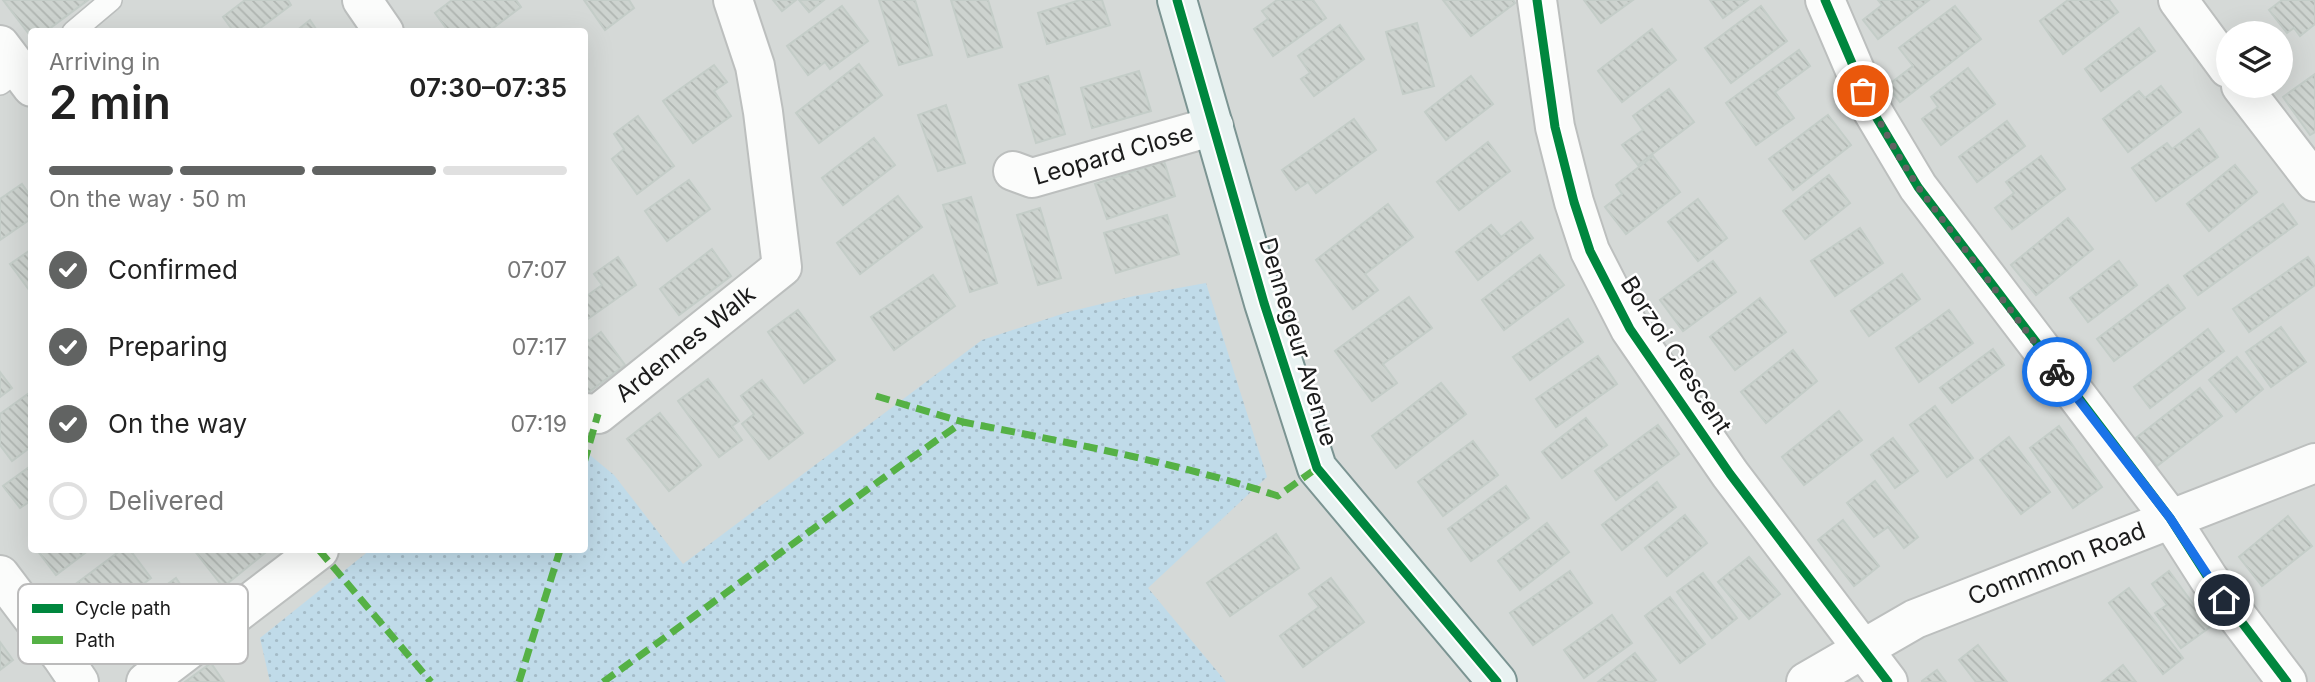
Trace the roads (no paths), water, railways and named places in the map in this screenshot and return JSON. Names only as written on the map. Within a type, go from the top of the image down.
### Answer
[{"type":"street","points":[[362,0],[381,28]]},
{"type":"street","name":"Ardennes Walk","points":[[588,413],[598,414],[782,267],[764,112],[755,66],[733,0]]},
{"type":"street","name":"Dennegeur Avenue","points":[[1177,0],[1264,303],[1317,468],[1497,682]]},
{"type":"street","name":"Borzoi Crescent","points":[[1537,0],[1555,127],[1574,202],[1590,251],[1630,329],[1714,452],[1888,682]]},
{"type":"street","points":[[1825,0],[1872,110],[1918,187],[2170,518],[2208,579],[2287,682]]},
{"type":"street","points":[[2178,0],[2216,52]]},
{"type":"street","points":[[2250,98],[2315,182]]},
{"type":"street","name":"Leopard Close","points":[[1013,171],[1032,178],[1214,126]]},
{"type":"street","name":"Commmon Road","points":[[1806,682],[1915,619],[2315,463]]},
{"type":"street","points":[[248,604],[315,553]]},
{"type":"street","points":[[0,575],[18,599]]},
{"type":"street","points":[[67,664],[79,682]]},
{"type":"street","points":[[146,682],[170,664]]},
{"type":"lane","points":[[78,28],[111,0]]}]
